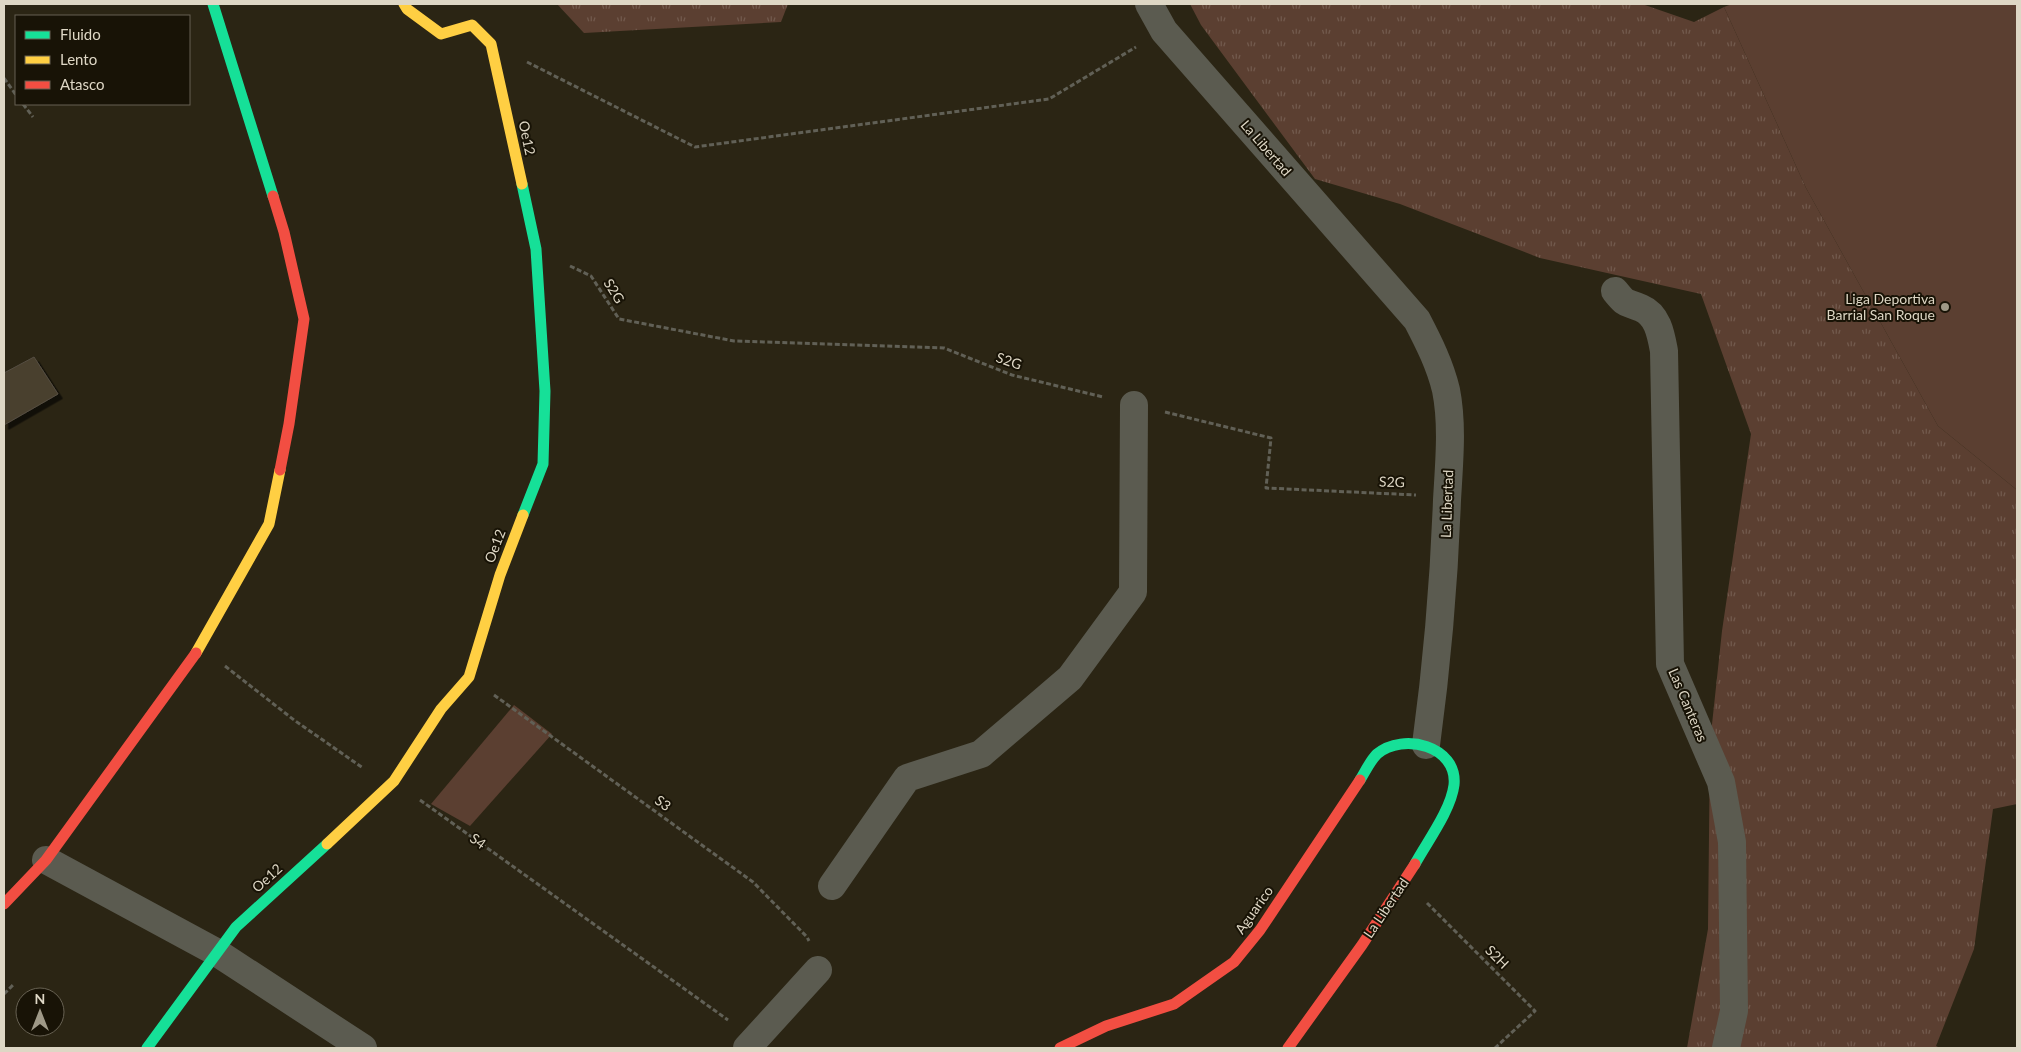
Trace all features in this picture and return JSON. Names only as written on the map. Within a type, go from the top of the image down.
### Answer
[{"type":"street","points":[[4,904],[46,860],[201,646],[269,524],[290,424],[304,319],[284,232],[213,4]]},
{"type":"street","name":"La Libertad","points":[[1149,4],[1164,31],[1417,320],[1440,366],[1446,392],[1450,425],[1444,576],[1426,745],[1438,751],[1447,761],[1454,784],[1447,807],[1406,881],[1288,1048]]},
{"type":"street","points":[[402,6],[441,34],[472,25],[491,44]]},
{"type":"street","name":"Oe12","points":[[147,1048],[236,927],[394,781],[441,709],[469,677],[500,576],[543,464],[545,391],[536,249],[491,44]]},
{"type":"street","name":"Las Canteras","points":[[1615,291],[1626,304],[1642,308],[1651,316],[1660,330],[1664,351],[1670,664],[1721,782],[1732,842],[1734,1011],[1726,1048]]},
{"type":"street","points":[[832,886],[907,778],[981,754],[1070,678],[1132,592],[1134,405]]},
{"type":"street","name":"Aguarico","points":[[1060,1048],[1106,1026],[1174,1004],[1234,962],[1260,930],[1376,755],[1388,747],[1404,743],[1426,745]]},
{"type":"street","points":[[46,860],[216,952],[363,1048]]},
{"type":"street","points":[[751,1044],[818,970]]},
{"type":"path","points":[[491,44],[695,148],[1049,98],[1164,31]]},
{"type":"path","points":[[4,78],[15,94]]},
{"type":"path","points":[[24,105],[33,117]]},
{"type":"path","name":"S2G","points":[[536,249],[591,276],[619,319],[734,341],[944,348],[1012,375],[1272,438],[1266,488],[1429,495],[1447,492]]},
{"type":"path","name":"S4","points":[[201,646],[294,720],[361,767],[394,781],[751,1044]]},
{"type":"path","name":"S3","points":[[469,677],[753,882],[807,936],[818,970]]},
{"type":"path","name":"S2H","points":[[1406,881],[1535,1011],[1495,1048]]},
{"type":"path","points":[[4,994],[14,984]]},
{"type":"green space","points":[[557,4],[788,4],[781,22],[584,33]]},
{"type":"green space","points":[[1190,4],[1642,4],[1694,22],[1724,7],[1806,188],[1938,426],[2017,490],[2017,804],[1993,809],[1974,949],[1936,1046],[1940,1048],[1687,1048],[1708,929],[1710,743],[1722,631],[1751,434],[1701,294],[1540,258],[1400,204],[1315,179],[1201,25]]},
{"type":"green space","name":"Liga Deportiva Barrial San Roque","points":[[1732,4],[2017,4],[2017,490],[1938,426],[1806,188],[1724,7]]},
{"type":"green space","points":[[514,705],[552,734],[470,826],[431,804]]},
{"type":"building","points":[[34,357],[58,394],[4,425],[4,373]]},
{"type":"traffic: fast","points":[[213,4],[273,196]]},
{"type":"traffic: fast","points":[[522,184],[536,249],[545,391],[543,464],[523,515]]},
{"type":"traffic: fast","points":[[1360,780],[1377,754],[1388,747],[1401,744],[1427,747],[1438,752],[1447,761],[1453,772],[1454,785],[1452,795],[1444,815],[1415,864]]},
{"type":"traffic: fast","points":[[147,1048],[236,927],[327,844]]},
{"type":"traffic: slow","points":[[404,4],[407,9],[441,34],[472,25],[491,44],[522,184]]},
{"type":"traffic: slow","points":[[196,653],[269,524],[280,470]]},
{"type":"traffic: slow","points":[[327,844],[394,781],[441,709],[469,677],[500,575],[523,515]]},
{"type":"traffic: jam","points":[[273,196],[284,232],[304,319],[289,424],[280,470]]},
{"type":"traffic: jam","points":[[4,904],[46,860],[196,653]]},
{"type":"traffic: jam","points":[[1060,1048],[1106,1026],[1174,1004],[1234,962],[1260,930],[1360,780]]},
{"type":"traffic: jam","points":[[1288,1048],[1362,945],[1415,864]]},
{"type":"place","name":"Liga Deportiva Barrial San Roque","points":[[1945,307]]}]
